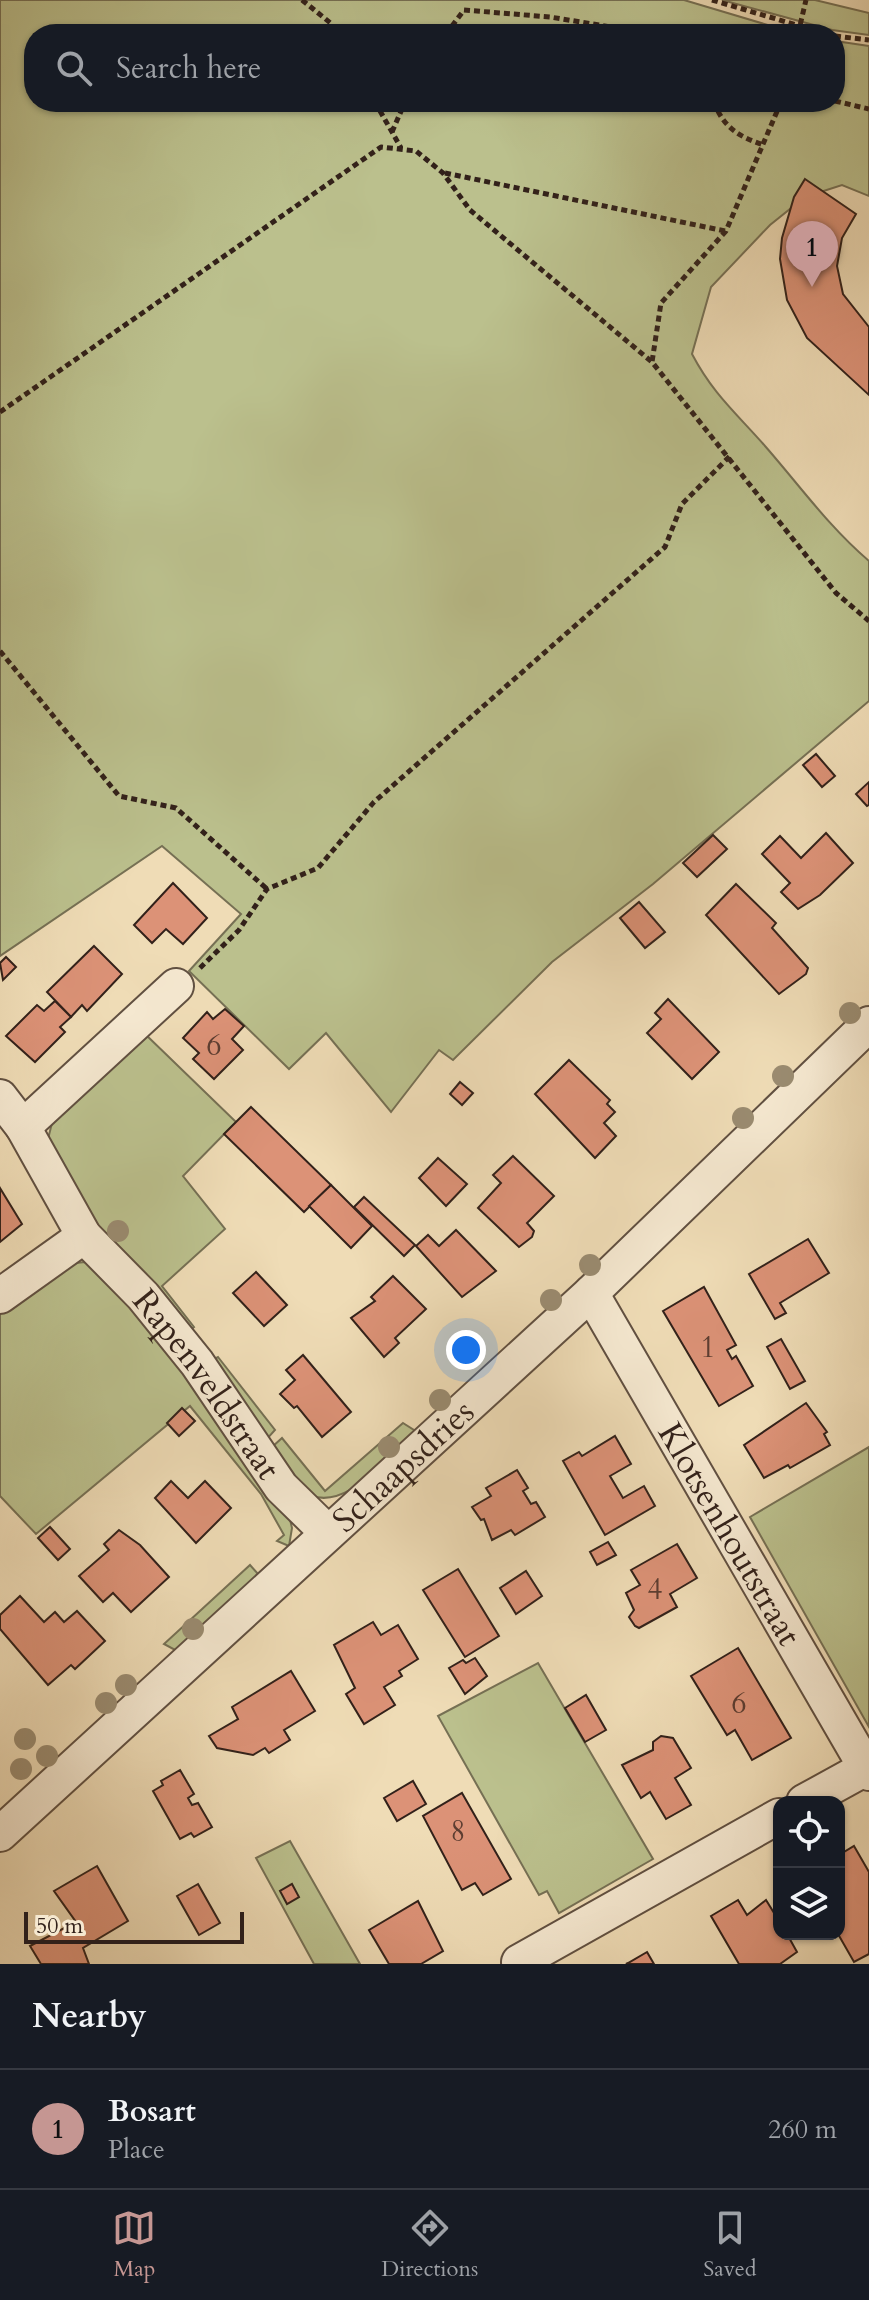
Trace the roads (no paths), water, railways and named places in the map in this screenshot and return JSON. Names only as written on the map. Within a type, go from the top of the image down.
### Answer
[{"type":"street","points":[[23,1127],[176,986]]},
{"type":"street","name":"Schaapsdries","points":[[0,1834],[591,1293],[869,1024]]},
{"type":"street","name":"Rapenveldstraat","points":[[0,1097],[23,1127],[84,1236],[143,1296],[197,1363],[281,1487],[328,1533]]},
{"type":"street","points":[[0,1296],[84,1236]]},
{"type":"street","name":"Klotsenhoutstraat","points":[[591,1293],[868,1770]]},
{"type":"street","points":[[816,1796],[868,1770]]},
{"type":"street","points":[[519,1962],[773,1819]]},
{"type":"place","name":"Bosart","points":[[812,287]]}]
